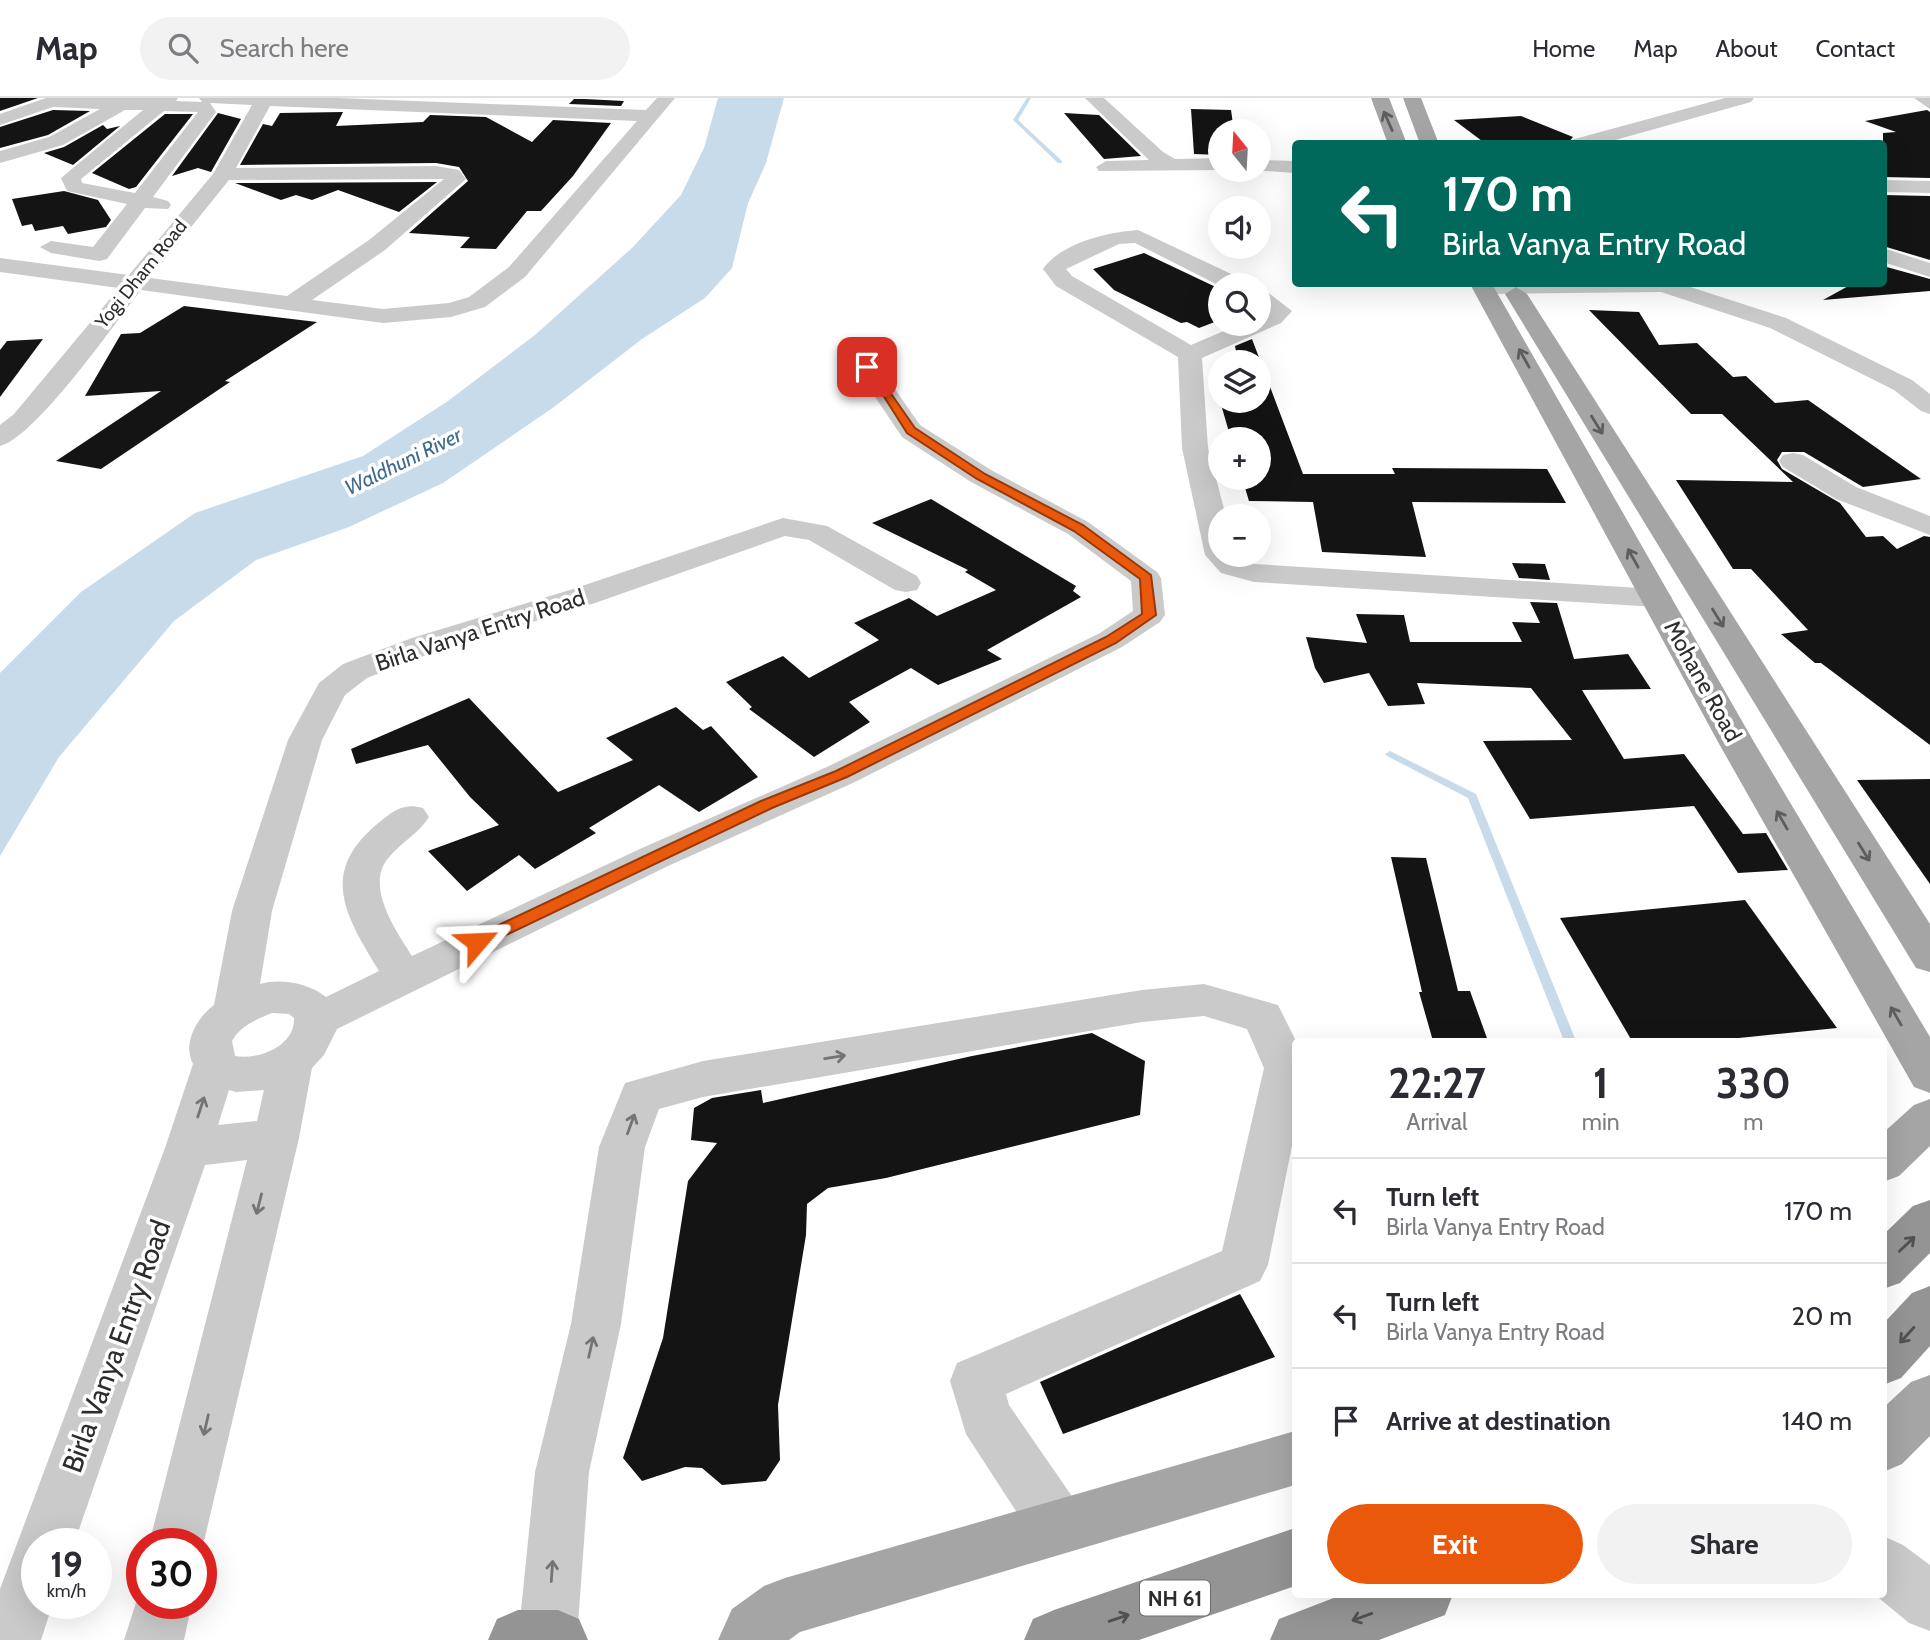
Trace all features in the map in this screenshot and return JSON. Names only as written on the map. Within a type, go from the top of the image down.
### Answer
[{"type":"highway","points":[[1887,1263],[1930,1221]]},
{"type":"highway","points":[[1887,1357],[1930,1309]]},
{"type":"highway","name":"NH 61","points":[[1054,1640],[1292,1558]]},
{"type":"highway","points":[[1300,1640],[1413,1598]]},
{"type":"main road","points":[[1380,98],[1396,140]]},
{"type":"main road","points":[[1412,98],[1428,140]]},
{"type":"main road","name":"Mohane Road","points":[[1497,287],[1656,598],[1930,1076]]},
{"type":"main road","name":"Mohane Road","points":[[1497,287],[1930,957]]},
{"type":"main road","points":[[1887,1158],[1930,1118]]},
{"type":"main road","points":[[1887,1441],[1930,1401]]},
{"type":"main road","points":[[748,1640],[753,1630],[785,1607],[1058,1525],[1292,1459]]},
{"type":"street","points":[[208,98],[651,116]]},
{"type":"street","points":[[0,265],[383,316],[451,310],[477,302],[517,272],[666,98]]},
{"type":"street","points":[[1094,98],[1156,156],[1168,163]]},
{"type":"street","points":[[1592,140],[1745,98]]},
{"type":"street","points":[[1923,98],[1930,104]]},
{"type":"street","points":[[0,158],[57,142],[130,100]]},
{"type":"street","name":"Yogi Dham Road","points":[[0,438],[23,420],[223,174],[264,100]]},
{"type":"street","points":[[165,101],[71,178],[74,187],[80,190],[134,209],[191,213]]},
{"type":"street","points":[[0,120],[37,105],[53,102],[165,101],[204,107],[207,112],[99,254],[25,243]]},
{"type":"street","points":[[1106,167],[1208,164]]},
{"type":"street","points":[[1271,166],[1292,167]]},
{"type":"street","points":[[223,174],[436,172],[452,174],[456,179],[377,244],[291,304]]},
{"type":"street","points":[[1887,186],[1930,187]]},
{"type":"street","points":[[1190,354],[1064,281],[1054,269],[1063,260],[1115,238],[1138,236],[1212,273]]},
{"type":"street","points":[[1887,256],[1930,270]]},
{"type":"street","points":[[1669,287],[1778,323],[1903,385],[1930,406]]},
{"type":"street","points":[[1271,305],[1280,311],[1271,319]]},
{"type":"street","points":[[1190,354],[1232,336]]},
{"type":"street","points":[[1190,354],[1195,448],[1208,504]]},
{"type":"street","points":[[316,1020],[766,805],[842,774],[1111,640],[1149,615],[1146,578],[1078,528],[981,476],[911,431],[867,367]]},
{"type":"street","points":[[1793,461],[1846,493],[1930,526]]},
{"type":"street","name":"Birla Vanya Entry Road","points":[[234,1011],[252,911],[305,740],[331,690],[355,671],[423,645],[559,604],[783,527],[817,532],[906,583]]},
{"type":"street","points":[[1231,567],[1254,573],[1656,598]]},
{"type":"street","points":[[404,978],[363,904],[359,885],[371,852],[410,817]]},
{"type":"street","points":[[287,996],[302,1000],[312,1009],[316,1020],[311,1040],[292,1059],[256,1075],[239,1076],[214,1066],[209,1056],[212,1032],[234,1011],[251,1002],[287,996]]},
{"type":"street","points":[[541,1640],[562,1472],[596,1324],[622,1147],[641,1096],[703,1079],[1142,1006],[1203,1000],[1263,1017],[1286,1068],[1243,1265],[976,1381],[985,1416],[1058,1525]]},
{"type":"street","points":[[181,1528],[276,1138],[292,1059]]},
{"type":"street","name":"Birla Vanya Entry Road","points":[[51,1528],[188,1148],[214,1066]]},
{"type":"street","points":[[188,1148],[276,1138]]},
{"type":"street","points":[[1887,1568],[1930,1602]]},
{"type":"street","points":[[10,1640],[21,1610]]},
{"type":"street","points":[[154,1640],[159,1619]]},
{"type":"water","name":"Waldhuni River","points":[[718,98],[784,98],[766,163],[748,203],[732,268],[705,298],[642,339],[554,407],[443,483],[349,527],[256,560],[174,621],[59,757],[0,856],[0,673],[81,592],[195,513],[363,456],[448,401],[535,335],[633,247],[681,195],[704,148]]},
{"type":"building","points":[[0,98],[38,98],[0,111]]},
{"type":"building","points":[[574,99],[624,101],[621,106],[569,104]]},
{"type":"building","points":[[1191,109],[1231,110],[1232,119],[1208,119],[1208,155],[1194,154]]},
{"type":"building","points":[[53,110],[90,111],[48,135],[0,148],[0,127]]},
{"type":"building","points":[[1927,110],[1930,112],[1930,178],[1887,177],[1887,140],[1883,140],[1883,133],[1896,132],[1865,121]]},
{"type":"building","points":[[343,112],[336,126],[423,122],[430,115],[486,117],[532,142],[553,120],[611,123],[573,176],[541,211],[527,211],[496,249],[460,248],[470,237],[409,233],[468,181],[459,167],[436,163],[240,165],[263,124],[272,126],[280,113]]},
{"type":"building","points":[[218,113],[241,119],[211,172],[198,168],[172,176]]},
{"type":"building","points":[[1064,113],[1099,115],[1141,156],[1104,159]]},
{"type":"building","points":[[165,114],[193,114],[136,187],[129,189],[92,173]]},
{"type":"building","points":[[1521,116],[1573,137],[1570,140],[1481,140],[1454,120]]},
{"type":"building","points":[[103,125],[107,129],[120,126],[73,165],[44,153],[64,147]]},
{"type":"building","points":[[437,182],[399,212],[338,190],[312,200],[296,195],[281,200],[235,183]]},
{"type":"building","points":[[64,191],[98,200],[111,220],[106,227],[68,234],[63,226],[35,231],[32,224],[22,226],[12,199]]},
{"type":"building","points":[[1887,195],[1930,196],[1930,260],[1887,247]]},
{"type":"building","points":[[1144,253],[1208,283],[1208,325],[1199,328],[1187,322],[1181,323],[1114,290],[1093,269]]},
{"type":"building","points":[[1887,267],[1930,279],[1930,291],[1823,300],[1847,287],[1887,287]]},
{"type":"building","points":[[184,306],[317,322],[225,381],[230,382],[101,469],[56,461],[161,391],[85,396],[121,334],[140,333]]},
{"type":"building","points":[[1589,310],[1639,312],[1659,345],[1697,343],[1733,377],[1746,376],[1775,403],[1808,400],[1921,479],[1863,487],[1804,452],[1782,452],[1777,460],[1782,469],[1840,503],[1866,537],[1883,536],[1897,549],[1924,536],[1930,537],[1930,745],[1821,663],[1815,663],[1781,634],[1808,630],[1751,569],[1733,569],[1676,480],[1793,482],[1722,414],[1691,414]]},
{"type":"building","points":[[43,339],[0,397],[0,350],[7,341]]},
{"type":"building","points":[[1252,339],[1256,350],[1236,350],[1235,346]]},
{"type":"building","points":[[1271,389],[1303,474],[1395,474],[1392,468],[1547,469],[1566,503],[1412,502],[1426,557],[1322,552],[1313,502],[1249,501],[1246,490],[1271,490],[1271,427],[1228,427],[1223,413],[1271,413]]},
{"type":"building","points":[[931,499],[1076,586],[1073,591],[1081,597],[987,650],[1002,659],[938,685],[911,668],[849,702],[870,722],[814,757],[749,709],[752,707],[726,682],[783,656],[809,678],[879,640],[854,623],[909,598],[937,616],[996,590],[965,572],[968,570],[872,523]]},
{"type":"building","points":[[1512,563],[1545,564],[1550,580],[1519,578]]},
{"type":"building","points":[[1530,602],[1557,603],[1574,659],[1628,654],[1651,689],[1582,690],[1624,759],[1684,754],[1743,834],[1766,833],[1788,870],[1738,873],[1694,806],[1530,819],[1483,741],[1572,740],[1531,688],[1417,683],[1425,704],[1388,706],[1369,673],[1324,683],[1315,668],[1306,637],[1367,643],[1356,614],[1404,615],[1410,642],[1522,642],[1512,622],[1540,623]]},
{"type":"building","points":[[469,698],[558,792],[633,760],[606,738],[676,707],[703,730],[711,726],[758,777],[699,812],[659,785],[589,828],[596,833],[535,869],[519,855],[467,891],[428,851],[499,825],[470,797],[428,745],[356,764],[351,749]]},
{"type":"building","points":[[1930,779],[1930,884],[1857,780]]},
{"type":"building","points":[[1391,857],[1426,858],[1458,991],[1470,991],[1487,1038],[1432,1038],[1419,992],[1422,992]]},
{"type":"building","points":[[1745,900],[1837,1028],[1739,1038],[1630,1038],[1560,918]]},
{"type":"building","points":[[1092,1033],[1145,1061],[1140,1115],[886,1178],[828,1188],[807,1204],[806,1235],[778,1405],[780,1460],[766,1481],[722,1485],[702,1468],[685,1467],[642,1481],[623,1458],[663,1338],[688,1181],[717,1143],[691,1140],[694,1108],[712,1098],[761,1090],[763,1103],[972,1056]]},
{"type":"building","points":[[1240,1294],[1275,1357],[1063,1434],[1040,1382]]},
{"type":"waterway","points":[[1029,98],[1015,120],[1060,162]]},
{"type":"waterway","points":[[1390,754],[1472,796],[1569,1038]]},
{"type":"route","points":[[477,942],[766,805],[842,774],[1111,640],[1149,615],[1146,578],[1078,528],[981,476],[911,431],[867,367]]}]
